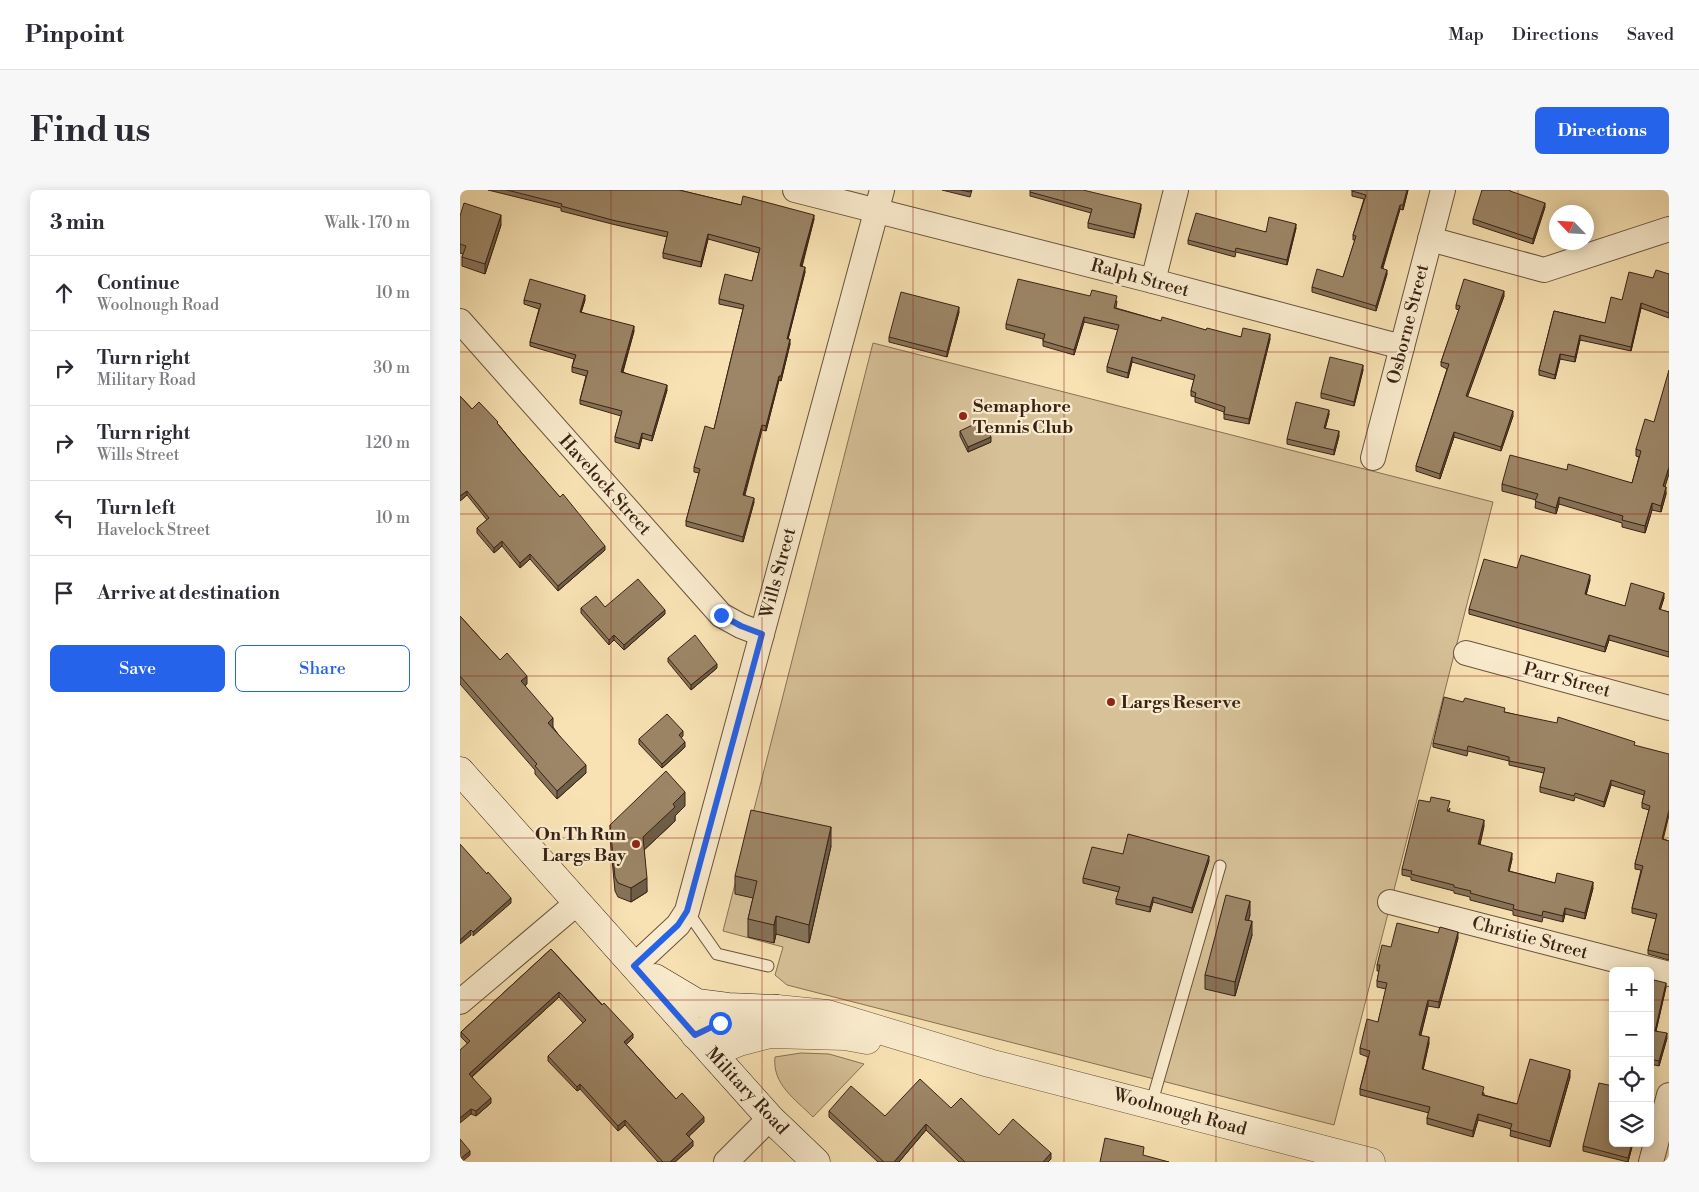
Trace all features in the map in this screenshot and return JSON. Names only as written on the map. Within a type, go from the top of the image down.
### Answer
[{"type":"street","name":"Ralph Street","points":[[795,190],[879,200],[1153,281],[1402,347]]},
{"type":"street","points":[[1153,281],[1176,190]]},
{"type":"street","name":"Osborne Street","points":[[1374,458],[1443,190]]},
{"type":"street","name":"Wills Street","points":[[634,966],[678,925],[687,911],[879,200]]},
{"type":"street","points":[[1430,239],[1544,270],[1669,229]]},
{"type":"street","name":"Havelock Street","points":[[460,321],[721,615],[741,626],[762,634]]},
{"type":"street","name":"Parr Street","points":[[1466,653],[1669,708]]},
{"type":"street","name":"Military Road","points":[[460,771],[770,1118],[816,1162]]},
{"type":"street","name":"Christie Street","points":[[1390,902],[1669,974]]},
{"type":"street","points":[[460,1002],[577,904]]},
{"type":"street","points":[[634,966],[696,1003],[728,1007],[777,1009]]},
{"type":"street","name":"Woolnough Road","points":[[704,1044],[725,1022],[777,1009],[827,1014],[988,1063],[1370,1162]]},
{"type":"street","name":"Woolnough Road","points":[[704,1044],[739,1042],[770,1034],[845,1036],[988,1063]]},
{"type":"street","points":[[1651,1162],[1669,1095]]},
{"type":"street","points":[[726,1162],[770,1118]]},
{"type":"lane","points":[[1151,1104],[1220,866]]},
{"type":"lane","points":[[687,911],[717,954],[768,966]]},
{"type":"shaded area","name":"Largs Reserve","points":[[873,343],[1493,502],[1334,1125],[787,985],[775,975],[783,947],[723,931]]},
{"type":"shaded area","points":[[801,1053],[829,1054],[864,1064],[813,1117],[786,1090],[777,1075],[775,1067],[775,1057]]},
{"type":"building","points":[[507,190],[679,190],[741,205],[743,196],[814,215],[800,266],[805,267],[787,339],[790,339],[781,376],[779,376],[766,426],[762,425],[743,495],[754,498],[743,537],[686,521],[700,469],[694,467],[705,426],[714,429],[744,305],[719,299],[725,274],[752,281],[760,248],[708,234],[701,262],[663,253],[668,232],[612,220],[561,206],[562,204]]},
{"type":"building","points":[[1030,190],[1083,190],[1141,204],[1134,234],[1088,223],[1092,209],[1030,192]]},
{"type":"building","points":[[1352,190],[1407,190],[1403,205],[1400,205],[1381,268],[1387,270],[1376,306],[1312,287],[1317,269],[1343,277],[1356,236],[1353,235],[1366,195]]},
{"type":"building","points":[[1482,190],[1510,190],[1545,203],[1533,239],[1473,219]]},
{"type":"building","points":[[464,203],[501,215],[485,264],[462,257],[466,246],[460,244],[460,216]]},
{"type":"building","points":[[1196,213],[1266,232],[1269,217],[1296,224],[1287,260],[1236,248],[1235,252],[1188,240]]},
{"type":"building","points":[[1656,270],[1669,274],[1669,313],[1641,303],[1631,347],[1580,335],[1575,357],[1560,354],[1555,375],[1539,370],[1554,311],[1605,323],[1611,297],[1622,300],[1629,272],[1653,278]]},
{"type":"building","points":[[530,279],[585,295],[580,312],[634,326],[621,372],[667,385],[652,436],[642,433],[639,444],[615,437],[622,411],[580,400],[588,371],[572,367],[576,355],[530,342],[541,304],[524,300]]},
{"type":"building","points":[[1018,279],[1090,296],[1092,290],[1117,296],[1114,308],[1161,321],[1162,317],[1206,330],[1207,328],[1241,337],[1243,328],[1270,334],[1249,419],[1224,414],[1225,407],[1195,397],[1196,393],[1191,391],[1195,375],[1132,357],[1128,373],[1107,367],[1119,325],[1084,317],[1074,350],[1043,341],[1045,334],[1006,324]]},
{"type":"building","points":[[1464,279],[1504,291],[1466,396],[1513,411],[1501,447],[1454,432],[1440,474],[1416,466],[1449,364],[1441,362],[1460,306],[1456,305]]},
{"type":"building","points":[[901,292],[959,307],[947,352],[889,337]]},
{"type":"building","points":[[1330,357],[1363,365],[1354,402],[1321,393]]},
{"type":"building","points":[[1669,370],[1669,467],[1663,486],[1666,487],[1661,506],[1652,503],[1645,526],[1622,520],[1623,516],[1559,497],[1556,508],[1535,501],[1538,494],[1502,484],[1510,455],[1567,470],[1568,464],[1632,483],[1641,451],[1636,449],[1645,419],[1654,422]]},
{"type":"building","points":[[460,396],[472,409],[479,402],[560,497],[563,494],[605,546],[558,586],[530,554],[520,563],[502,541],[494,548],[477,528],[489,518],[467,491],[460,496]]},
{"type":"building","points":[[1296,402],[1329,410],[1324,428],[1339,431],[1334,450],[1287,439]]},
{"type":"building","points":[[983,420],[991,437],[968,447],[960,431]]},
{"type":"building","points":[[1521,555],[1590,575],[1585,594],[1625,606],[1631,583],[1664,593],[1659,609],[1669,612],[1669,652],[1609,635],[1605,647],[1469,609],[1484,559],[1517,568]]},
{"type":"building","points":[[638,579],[665,610],[624,645],[614,635],[609,640],[581,608],[596,596],[605,607]]},
{"type":"building","points":[[460,616],[500,660],[507,653],[527,676],[521,681],[553,718],[548,723],[586,765],[557,791],[535,766],[537,764],[460,676]]},
{"type":"building","points":[[695,635],[717,664],[691,685],[668,658]]},
{"type":"building","points":[[1444,697],[1463,702],[1465,698],[1505,708],[1504,712],[1557,723],[1558,717],[1635,742],[1634,745],[1669,754],[1669,810],[1662,839],[1669,841],[1669,955],[1648,950],[1657,914],[1632,908],[1643,866],[1635,864],[1650,806],[1642,803],[1645,791],[1611,780],[1604,802],[1575,793],[1574,796],[1540,787],[1545,768],[1509,761],[1509,757],[1468,746],[1467,751],[1433,743]]},
{"type":"building","points":[[667,714],[683,731],[679,735],[685,742],[662,764],[639,739]]},
{"type":"building","name":"On Th Run Largs Bay","points":[[666,771],[685,792],[673,804],[675,807],[643,837],[647,878],[631,888],[618,883],[615,877],[610,825]]},
{"type":"building","points":[[1431,797],[1450,801],[1447,811],[1484,820],[1478,844],[1512,853],[1508,871],[1555,883],[1557,873],[1593,882],[1585,913],[1565,908],[1563,916],[1543,911],[1542,916],[1513,909],[1514,905],[1470,893],[1471,891],[1411,874],[1412,871],[1402,869],[1419,800],[1430,802]]},
{"type":"building","points":[[751,810],[831,827],[809,925],[776,916],[774,925],[748,919],[757,881],[735,876]]},
{"type":"building","points":[[1128,834],[1209,856],[1192,908],[1153,897],[1150,907],[1116,899],[1120,887],[1083,878],[1092,847],[1123,854]]},
{"type":"building","points":[[460,844],[511,898],[473,932],[471,930],[460,940]]},
{"type":"building","points":[[1226,895],[1250,901],[1245,920],[1252,921],[1235,982],[1205,975]]},
{"type":"building","points":[[1397,923],[1438,933],[1440,927],[1458,932],[1439,1002],[1428,1000],[1419,1035],[1429,1037],[1422,1069],[1484,1087],[1482,1095],[1517,1104],[1530,1059],[1570,1070],[1550,1141],[1510,1130],[1512,1124],[1478,1114],[1473,1131],[1427,1118],[1430,1107],[1360,1089],[1370,1051],[1360,1048],[1367,1019],[1378,1022],[1387,983],[1377,981],[1380,965],[1377,965],[1382,945],[1391,947]]},
{"type":"building","points":[[551,949],[602,1005],[604,1003],[633,1034],[624,1042],[676,1099],[682,1093],[704,1117],[686,1134],[693,1141],[670,1162],[663,1162],[625,1120],[618,1126],[580,1084],[577,1087],[548,1056],[586,1020],[559,992],[469,1074],[491,1098],[476,1111],[471,1109],[460,1118],[460,1050],[470,1041],[461,1032]]},
{"type":"building","points":[[1654,980],[1666,983],[1655,1031],[1667,1033],[1659,1061],[1654,1060]]},
{"type":"building","points":[[920,1079],[951,1108],[961,1098],[999,1135],[1013,1119],[1051,1153],[1043,1162],[965,1162],[926,1124],[894,1162],[884,1162],[829,1111],[851,1086],[885,1116]]},
{"type":"building","points":[[1599,1083],[1609,1085],[1609,1147],[1631,1147],[1628,1158],[1583,1146]]},
{"type":"building","points":[[1105,1138],[1144,1147],[1143,1155],[1169,1162],[1100,1162]]},
{"type":"building","points":[[460,1139],[470,1151],[460,1159]]},
{"type":"place","name":"Semaphore Tennis Club","points":[[963,416]]},
{"type":"place","name":"Largs Reserve","points":[[1111,702]]},
{"type":"place","name":"On Th Run Largs Bay","points":[[636,844]]},
{"type":"route","points":[[720,1023],[695,1035],[634,966],[678,925],[687,911],[762,634],[741,626],[721,615]]}]
